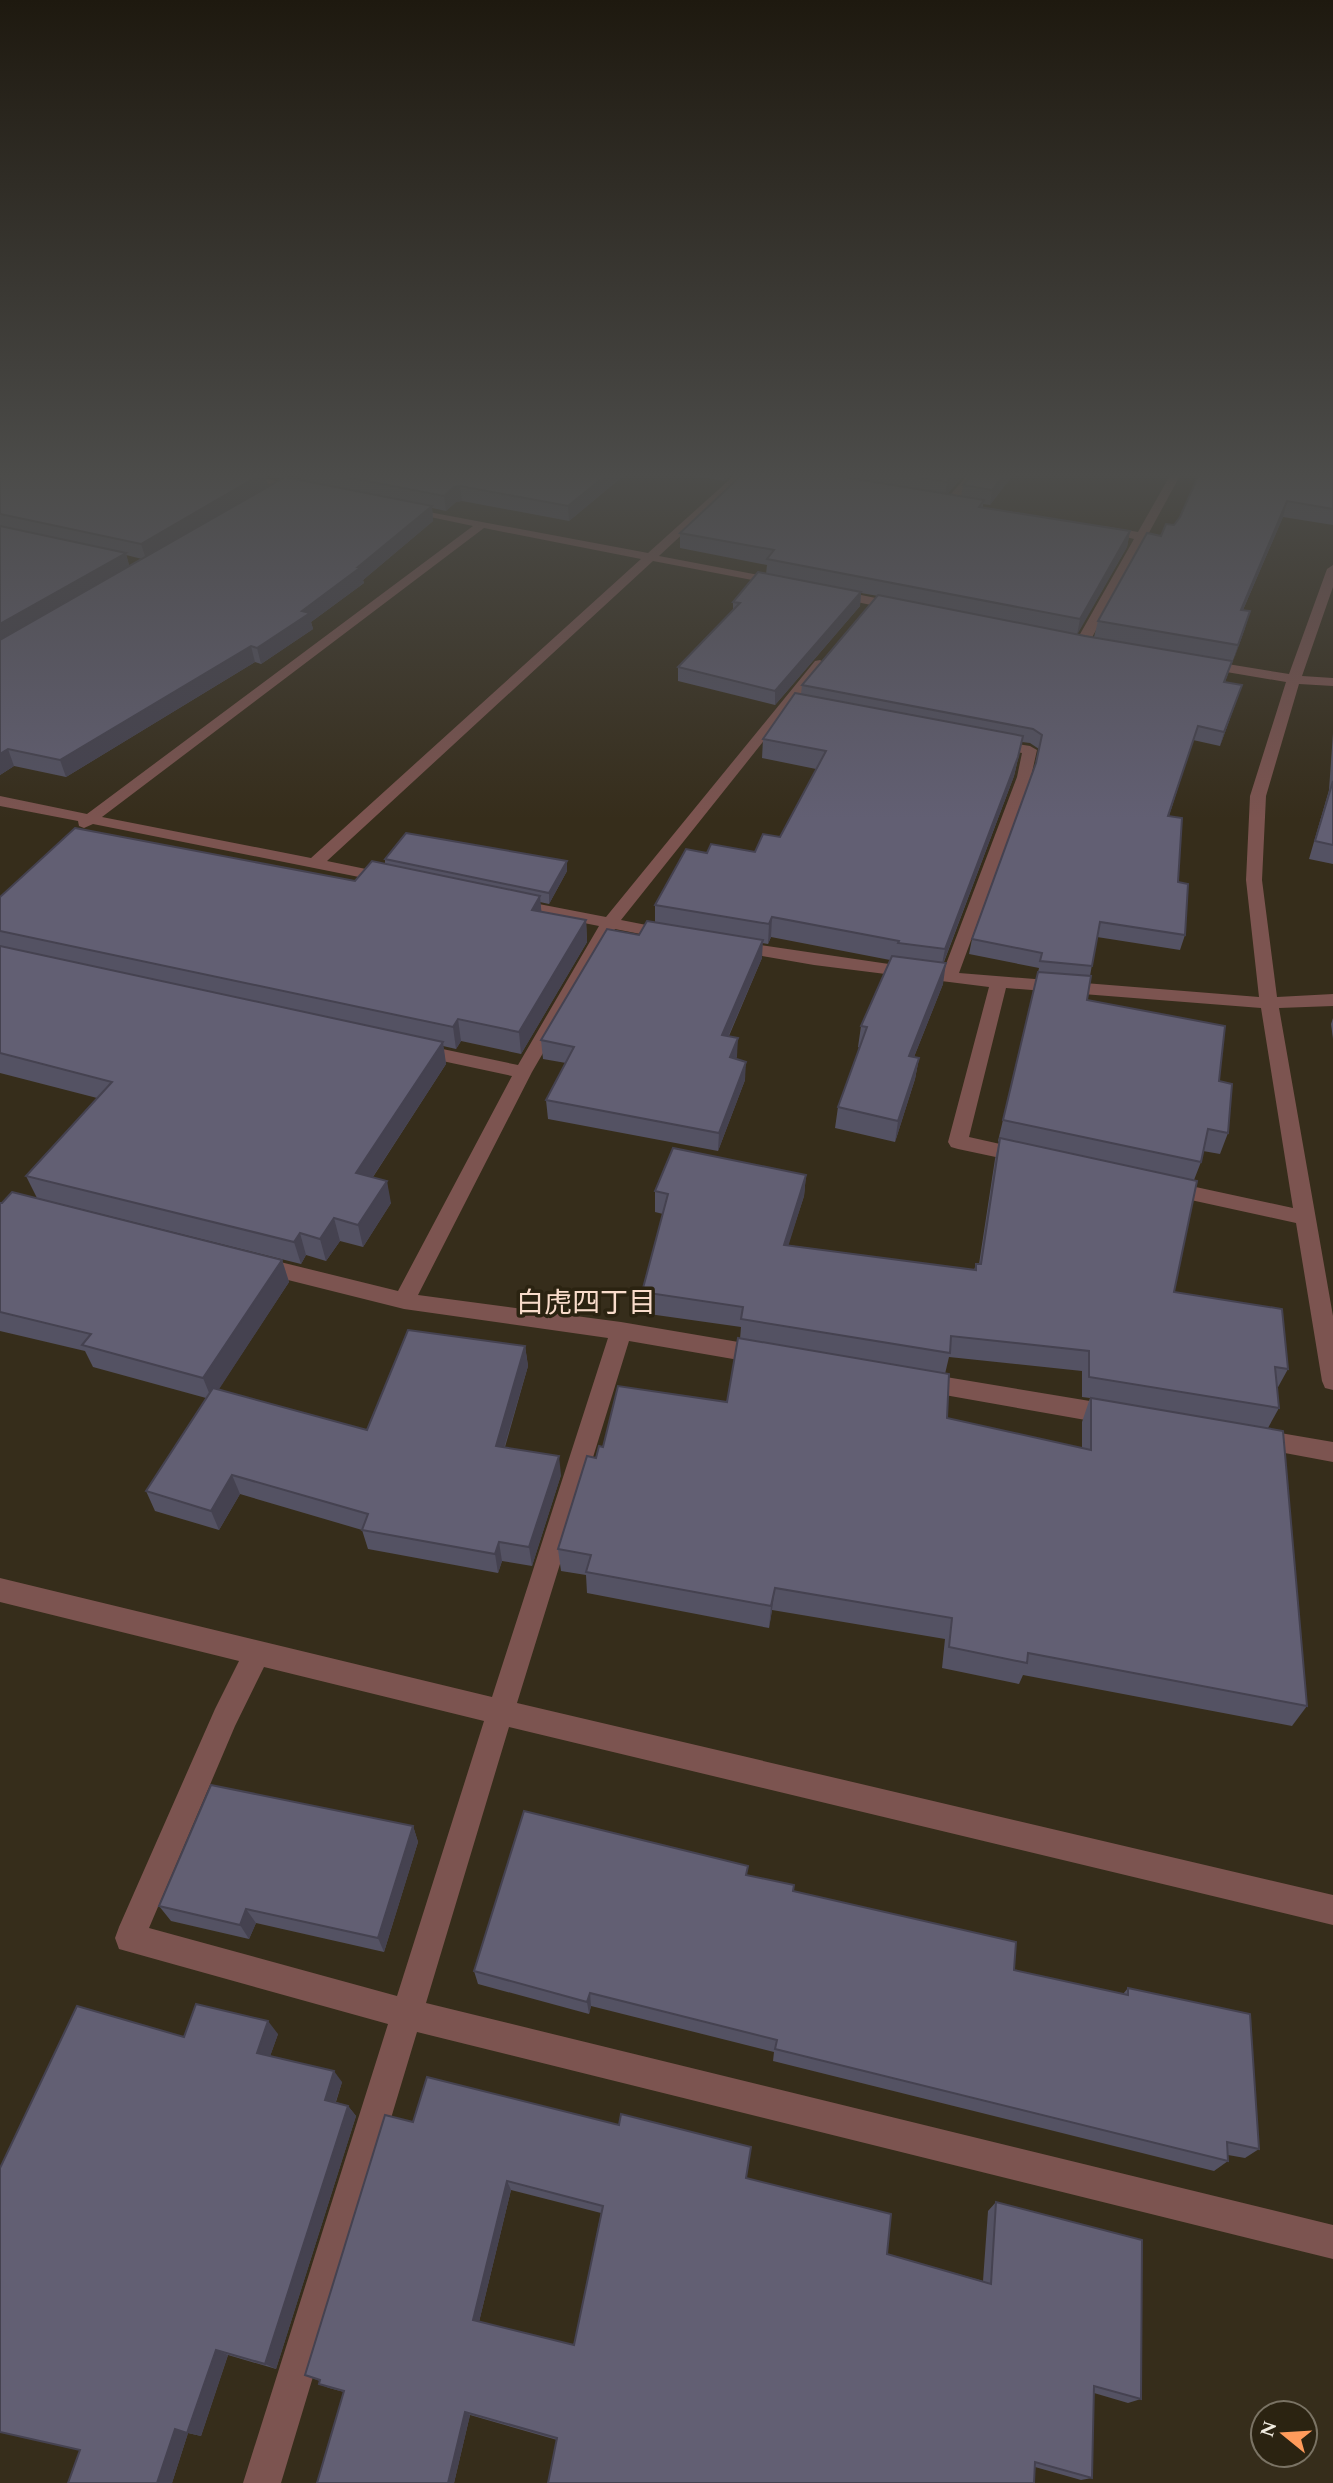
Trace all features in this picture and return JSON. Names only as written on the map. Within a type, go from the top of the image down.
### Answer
[{"type":"street","points":[[69,836],[89,818],[397,588]]},
{"type":"street","points":[[316,862],[619,588]]},
{"type":"street","points":[[1082,643],[1112,588]]},
{"type":"street","points":[[1326,588],[1293,679],[1258,796],[1254,880],[1269,1003],[1332,1369]]},
{"type":"street","points":[[821,592],[870,606],[913,609]]},
{"type":"street","points":[[404,1301],[523,1072],[609,924],[831,651]]},
{"type":"street","points":[[1189,662],[1293,679],[1333,682]]},
{"type":"street","points":[[787,703],[813,708]]},
{"type":"street","points":[[949,978],[1024,778],[1030,750],[982,742]]},
{"type":"street","points":[[0,801],[409,882]]},
{"type":"street","points":[[503,901],[691,938]]},
{"type":"street","points":[[719,943],[814,960],[949,978],[1269,1003],[1333,999]]},
{"type":"street","points":[[999,982],[958,1142],[1037,1159]]},
{"type":"street","points":[[402,1046],[523,1072]]},
{"type":"street","points":[[1143,1182],[1307,1218]]},
{"type":"street","points":[[243,1261],[404,1301],[621,1331],[784,1359]]},
{"type":"street","points":[[262,2483],[500,1712],[621,1331]]},
{"type":"street","points":[[907,1379],[1139,1419]]},
{"type":"street","points":[[1234,1435],[1333,1452]]},
{"type":"street","points":[[0,1590],[1333,1910]]},
{"type":"street","points":[[257,1653],[225,1718],[130,1938],[407,2014],[1333,2242]]},
{"type":"building","points":[[0,588],[64,588],[0,624]]},
{"type":"building","points":[[91,588],[333,588],[302,611],[310,613],[257,648],[251,646],[60,760],[8,749],[0,754],[0,640]]},
{"type":"building","points":[[745,588],[840,588],[861,592],[775,691],[678,667],[740,603],[733,602]]},
{"type":"building","points":[[918,588],[1098,588],[1080,619]]},
{"type":"building","points":[[1116,588],[1250,588],[1241,610],[1250,611],[1238,645],[1098,621]]},
{"type":"building","points":[[878,595],[1085,636],[1232,661],[1224,682],[1242,685],[1224,732],[1198,726],[1168,816],[1182,818],[1178,882],[1188,884],[1185,935],[1100,922],[1092,966],[1040,961],[1042,953],[972,939],[1036,763],[1042,735],[1033,729],[802,685]]},
{"type":"building","points":[[795,693],[1023,736],[1018,757],[945,949],[898,943],[899,941],[772,917],[769,924],[655,905],[686,849],[707,853],[711,844],[755,852],[763,834],[780,837],[826,751],[763,739]]},
{"type":"building","points":[[1333,781],[1333,845],[1315,841]]},
{"type":"building","points":[[75,828],[355,881],[372,861],[540,896],[532,910],[586,920],[519,1032],[458,1019],[453,1027],[0,931],[0,897]]},
{"type":"building","points":[[406,833],[567,861],[549,893],[385,859]]},
{"type":"building","points":[[647,921],[763,940],[722,1035],[738,1038],[730,1057],[746,1062],[719,1133],[546,1100],[574,1047],[541,1040],[607,929],[639,935]]},
{"type":"building","points":[[0,946],[443,1042],[356,1173],[387,1181],[358,1225],[334,1218],[320,1239],[300,1233],[294,1242],[26,1176],[112,1082],[0,1053]]},
{"type":"building","points":[[892,956],[946,963],[909,1056],[919,1058],[898,1121],[838,1107],[867,1027],[861,1026]]},
{"type":"building","points":[[1038,972],[1091,976],[1087,1000],[1225,1026],[1219,1081],[1232,1084],[1228,1133],[1208,1129],[1201,1162],[1003,1120]]},
{"type":"building","points":[[1000,1138],[1197,1181],[1174,1292],[1282,1309],[1288,1369],[1275,1367],[1279,1408],[1089,1377],[1089,1351],[951,1336],[950,1353],[741,1319],[743,1307],[642,1292],[668,1194],[655,1191],[673,1148],[806,1175],[784,1245],[976,1270],[976,1264],[981,1264]]},
{"type":"building","points":[[12,1192],[282,1260],[203,1378],[82,1345],[91,1334],[0,1312],[0,1203]]},
{"type":"building","points":[[408,1330],[525,1346],[496,1446],[559,1456],[529,1547],[499,1542],[495,1554],[362,1530],[368,1514],[232,1475],[211,1511],[146,1491],[213,1388],[367,1430]]},
{"type":"building","points":[[738,1338],[949,1374],[947,1418],[1091,1450],[1091,1398],[1283,1431],[1307,1706],[1028,1653],[1027,1663],[949,1647],[952,1618],[775,1588],[771,1606],[586,1572],[591,1555],[558,1549],[587,1456],[596,1458],[599,1446],[603,1447],[618,1386],[727,1402]]},
{"type":"building","points":[[211,1785],[413,1826],[378,1938],[246,1909],[240,1925],[159,1906]]},
{"type":"building","points":[[524,1811],[748,1866],[746,1875],[794,1885],[793,1891],[1016,1942],[1014,1970],[1128,1995],[1128,1988],[1250,2014],[1259,2149],[1227,2142],[1228,2161],[775,2049],[777,2040],[590,1993],[587,2002],[474,1971]]},
{"type":"building","points":[[196,2004],[268,2021],[257,2053],[334,2071],[325,2100],[348,2106],[265,2364],[216,2350],[187,2433],[175,2429],[157,2483],[68,2483],[80,2450],[0,2432],[0,2168],[77,2006],[184,2037]]},
{"type":"building","points":[[427,2077],[619,2125],[621,2114],[751,2147],[746,2178],[891,2214],[887,2254],[991,2284],[996,2202],[1142,2240],[1141,2399],[1094,2386],[1092,2478],[1035,2462],[1034,2483],[548,2483],[557,2438],[465,2412],[448,2483],[317,2483],[344,2391],[319,2384],[320,2380],[305,2375],[385,2115],[413,2122]],"holes":[[[507,2181],[603,2206],[574,2345],[473,2320]]]},
{"type":"district","name":"白虎四丁目","points":[[586,1303]]}]
